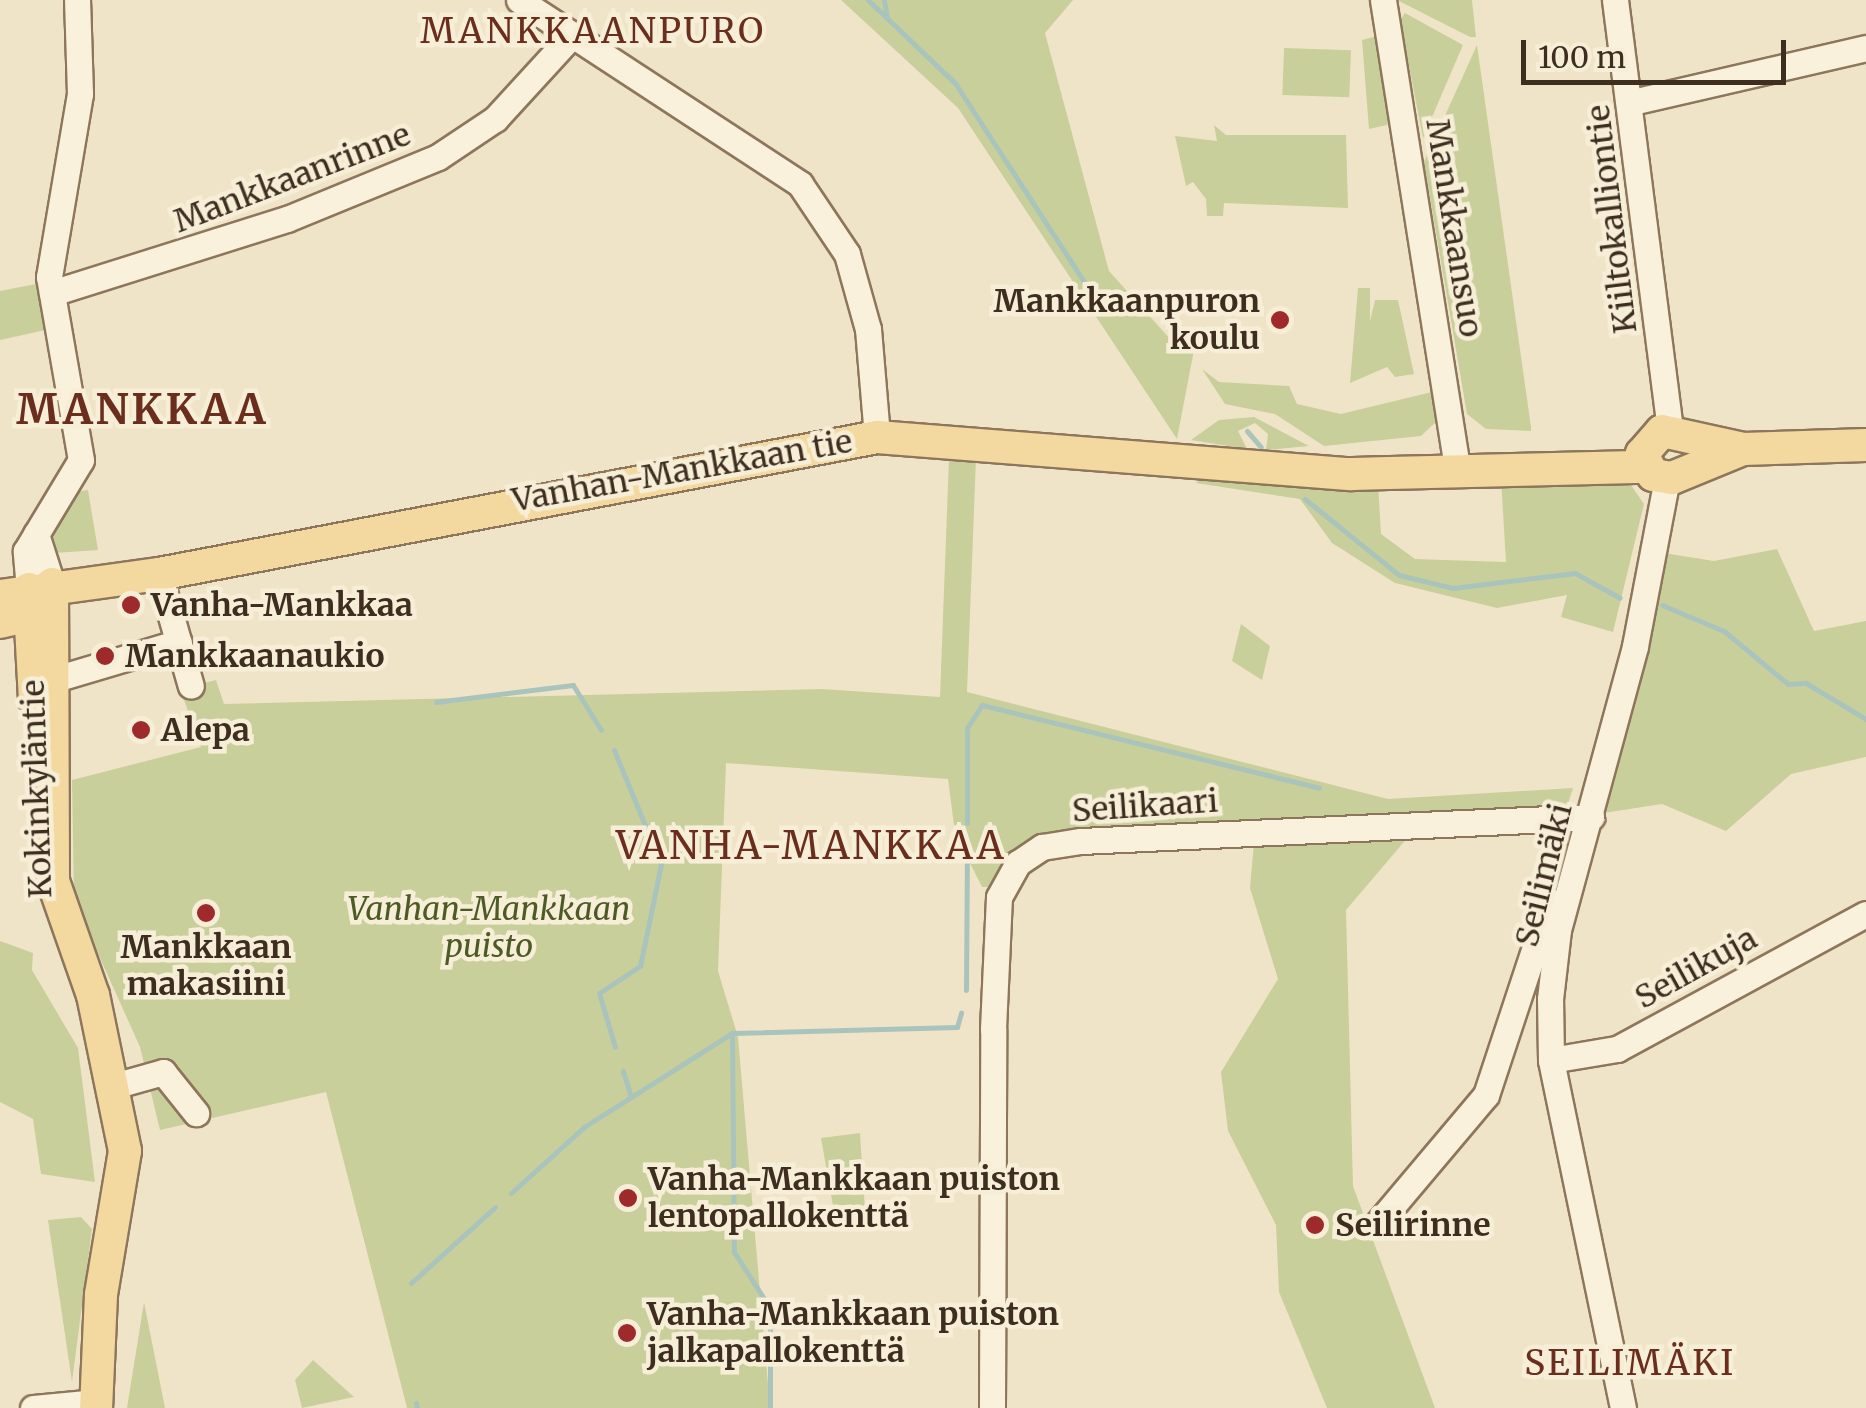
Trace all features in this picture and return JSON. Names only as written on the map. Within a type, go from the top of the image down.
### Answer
[{"type":"main road","name":"Vanhan-Mankkaan tie","points":[[28,603],[159,574],[877,437],[1330,469],[1456,457],[1667,454],[1866,444]]},
{"type":"main road","name":"Kokinkyläntie","points":[[28,603],[45,682],[40,910],[52,953],[100,1034],[117,1085],[124,1170],[100,1295],[96,1405]]},
{"type":"street","points":[[28,603],[26,552],[81,460],[52,293],[50,246],[80,94],[78,0]]},
{"type":"street","points":[[519,0],[783,169],[815,203],[847,254],[867,326],[877,437]]},
{"type":"street","name":"Mankkaansuo","points":[[1383,0],[1456,457]]},
{"type":"street","name":"Kiiltokalliontie","points":[[1615,0],[1632,102],[1667,454]]},
{"type":"street","name":"Mankkaanrinne","points":[[52,293],[288,220],[438,157],[494,119],[570,36]]},
{"type":"street","points":[[1632,102],[1866,48]]},
{"type":"street","name":"Seilimäki","points":[[1623,1408],[1552,1060],[1550,999],[1568,898],[1590,817],[1667,454]]},
{"type":"street","points":[[159,574],[191,686]]},
{"type":"street","points":[[45,682],[179,642]]},
{"type":"street","name":"Seilikaari","points":[[992,1408],[993,1029],[1000,897],[1018,863],[1042,847],[1081,841],[1590,817]]},
{"type":"street","points":[[1380,1222],[1486,1095],[1552,897],[1568,898]]},
{"type":"street","name":"Seilikuja","points":[[1552,1060],[1617,1049],[1866,914]]},
{"type":"street","points":[[117,1085],[163,1072],[196,1112]]},
{"type":"street","points":[[32,1408],[96,1405]]},
{"type":"green space","points":[[841,0],[1073,0],[1045,33],[1109,271],[1171,340],[1189,339],[1194,350],[1177,439],[958,108]]},
{"type":"green space","points":[[1397,0],[1472,0],[1476,37],[1470,37]]},
{"type":"green space","points":[[1405,13],[1463,45],[1423,138],[1400,20]]},
{"type":"green space","points":[[1377,36],[1393,111],[1387,125],[1369,129],[1362,40]]},
{"type":"green space","points":[[1477,45],[1531,431],[1486,429],[1467,414],[1424,162]]},
{"type":"green space","points":[[1284,48],[1351,50],[1349,97],[1282,95]]},
{"type":"green space","points":[[1214,125],[1226,135],[1346,135],[1348,208],[1224,203],[1223,216],[1207,216],[1206,199],[1193,182],[1186,186],[1175,136],[1217,141]]},
{"type":"green space","points":[[36,284],[50,329],[0,340],[0,291]]},
{"type":"green space","points":[[1358,288],[1370,288],[1370,321],[1375,300],[1398,300],[1414,374],[1395,377],[1387,367],[1350,383]]},
{"type":"green space","points":[[1202,369],[1219,382],[1289,386],[1297,404],[1341,414],[1436,391],[1440,418],[1421,436],[1324,446],[1275,414],[1225,404]]},
{"type":"green space","points":[[1254,417],[1309,446],[1266,450],[1268,434],[1255,423],[1238,431],[1247,449],[1191,440],[1219,420]]},
{"type":"green space","name":"Vanhan-Mankkaan puisto","points":[[949,458],[976,458],[967,692],[1388,799],[1573,788],[1567,807],[1042,836],[1005,860],[993,887],[982,887],[955,833],[948,779],[726,763],[718,971],[738,1037],[770,1408],[407,1408],[326,1092],[160,1130],[140,1047],[74,900],[72,780],[201,747],[180,689],[216,680],[224,704],[822,689],[940,697]]},
{"type":"green space","points":[[1203,477],[1378,483],[1381,534],[1415,559],[1506,562],[1501,479],[1629,482],[1644,504],[1613,632],[1561,617],[1567,595],[1497,608],[1395,583],[1332,543],[1300,499],[1196,483]]},
{"type":"green space","points":[[88,490],[98,550],[54,553],[51,531],[76,492]]},
{"type":"green space","points":[[1777,549],[1814,631],[1866,621],[1866,757],[1791,774],[1726,831],[1662,804],[1597,814],[1664,553],[1714,561]]},
{"type":"green space","points":[[1241,624],[1270,646],[1262,680],[1232,661]]},
{"type":"green space","points":[[1409,836],[1346,910],[1353,1186],[1435,1408],[1327,1408],[1279,1292],[1276,1225],[1228,1131],[1221,1072],[1278,979],[1250,888],[1254,842]]},
{"type":"green space","points":[[0,941],[33,953],[32,970],[78,1048],[95,1182],[41,1174],[33,1119],[0,1102]]},
{"type":"green space","points":[[860,1133],[865,1211],[835,1217],[821,1138]]},
{"type":"green space","points":[[81,1217],[92,1229],[72,1382],[48,1220]]},
{"type":"green space","points":[[144,1302],[165,1408],[127,1408]]},
{"type":"green space","points":[[313,1360],[354,1397],[302,1408],[295,1380]]},
{"type":"waterway","points":[[868,0],[955,83],[1084,282]]},
{"type":"waterway","points":[[884,0],[887,17]]},
{"type":"waterway","points":[[1247,431],[1261,447]]},
{"type":"waterway","points":[[1305,499],[1399,575],[1453,588],[1575,573],[1620,598]]},
{"type":"waterway","name":"MANKKAANPURO","points":[[1662,605],[1724,631],[1788,684],[1806,683],[1866,719]]},
{"type":"waterway","points":[[436,702],[573,685],[601,730]]},
{"type":"waterway","points":[[967,823],[967,728],[982,705],[1319,788]]},
{"type":"waterway","points":[[614,750],[661,864],[640,966],[599,993],[615,1047]]},
{"type":"waterway","points":[[966,990],[967,857]]},
{"type":"waterway","points":[[511,1193],[584,1127],[732,1033],[957,1027],[961,1013]]},
{"type":"waterway","points":[[732,1033],[734,1252],[770,1308],[770,1408]]},
{"type":"waterway","points":[[623,1071],[631,1097]]},
{"type":"waterway","points":[[411,1283],[495,1207]]},
{"type":"waterway","points":[[416,1403],[417,1408]]},
{"type":"place","name":"Mankkaanpuron koulu","points":[[1280,320]]},
{"type":"place","name":"Vanha-Mankkaa","points":[[131,605]]},
{"type":"place","name":"Mankkaanaukio","points":[[105,656]]},
{"type":"place","name":"Alepa","points":[[141,730]]},
{"type":"place","name":"Mankkaan makasiini","points":[[206,913]]},
{"type":"place","name":"Vanha-Mankkaan puiston lentopallokenttä","points":[[628,1198]]},
{"type":"place","name":"Seilirinne","points":[[1315,1225]]},
{"type":"place","name":"Vanha-Mankkaan puiston jalkapallokenttä","points":[[627,1333]]},
{"type":"district","name":"MANKKAANPURO","points":[[593,31]]},
{"type":"district","name":"MANKKAA","points":[[142,409]]},
{"type":"district","name":"VANHA-MANKKAA","points":[[811,846]]},
{"type":"district","name":"SEILIMÄKI","points":[[1630,1363]]}]
